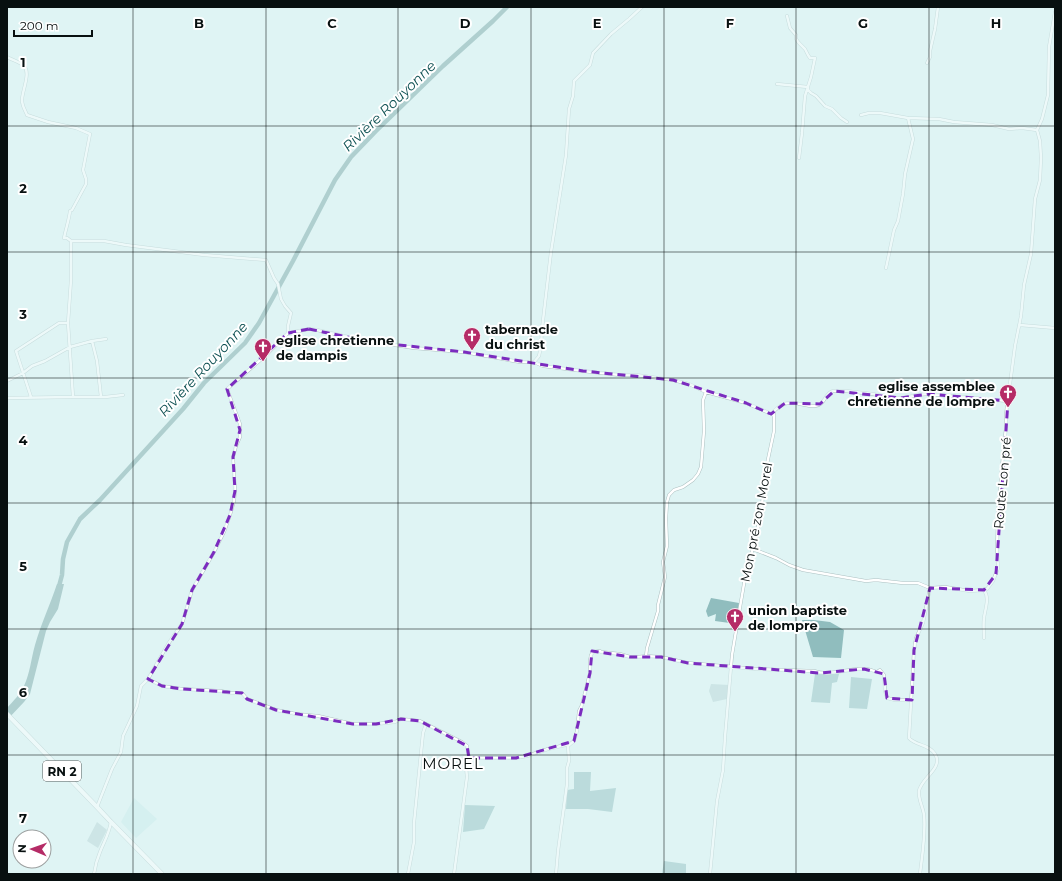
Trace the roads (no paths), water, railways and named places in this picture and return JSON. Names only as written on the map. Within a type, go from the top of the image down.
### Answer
[{"type":"main road","name":"RN 2","points":[[7,714],[162,874]]},
{"type":"street","points":[[534,362],[539,356],[541,346],[553,238],[566,155],[569,110],[573,96],[574,81],[590,65],[593,53],[611,34],[642,7]]},
{"type":"street","points":[[927,63],[930,57],[938,7]]},
{"type":"street","points":[[861,115],[869,113],[908,118],[939,119],[954,122],[992,124],[1009,129],[1022,128],[1037,130],[1042,119],[1048,95],[1049,47],[1055,12]]},
{"type":"street","points":[[787,16],[790,28],[796,35],[796,39],[805,49],[810,58],[815,58],[805,96],[799,158]]},
{"type":"street","points":[[7,57],[23,64],[26,69],[26,78],[22,98],[27,115],[48,122],[76,128],[90,134],[83,170],[86,178],[86,184],[72,210],[70,211],[69,222],[66,227],[64,238],[67,238],[70,241],[104,241],[204,255],[266,260],[278,284],[281,299],[291,313],[288,333]]},
{"type":"street","points":[[777,84],[808,87]]},
{"type":"street","points":[[808,87],[808,90],[825,106],[832,109],[847,122]]},
{"type":"street","points":[[886,268],[894,230],[898,221],[905,174],[913,139],[908,118]]},
{"type":"street","name":"Route Lon pré","points":[[984,590],[993,581],[998,568],[998,514],[1006,414],[1014,346],[1022,316],[1024,285],[1031,254],[1035,199],[1040,180],[1040,141],[1037,130]]},
{"type":"street","points":[[70,241],[71,280],[68,324],[74,396]]},
{"type":"street","points":[[31,398],[16,351],[59,323],[68,324]]},
{"type":"street","points":[[1019,325],[1055,328]]},
{"type":"street","points":[[97,807],[112,769],[121,752],[123,736],[137,706],[141,686],[148,679],[168,644],[182,624],[192,590],[214,552],[224,532],[230,515],[234,501],[233,456],[240,437],[240,424],[227,389],[265,356],[288,333],[309,329],[371,342],[414,348],[464,352],[520,362],[534,362],[543,366],[583,372],[636,375],[673,380],[689,384],[706,392],[746,402],[774,415],[774,411],[785,403],[799,403],[816,406],[823,402],[828,394],[834,391],[896,397],[910,397],[920,394],[928,394],[1008,401]]},
{"type":"street","points":[[7,381],[23,373],[32,366],[45,361],[70,347],[106,339]]},
{"type":"street","points":[[92,341],[97,361],[101,397]]},
{"type":"street","points":[[646,656],[665,577],[662,562],[667,546],[667,502],[669,495],[674,490],[683,487],[693,480],[701,467],[704,431],[703,400],[706,392]]},
{"type":"street","points":[[7,398],[74,396],[101,397],[123,395]]},
{"type":"street","name":"Mon pré zon Morel","points":[[710,874],[717,801],[724,770],[725,737],[731,666],[738,613],[760,512],[767,464],[773,440],[774,415]]},
{"type":"street","points":[[753,549],[803,570],[866,580],[918,583],[930,588],[945,587],[970,591],[984,590],[987,600],[984,618],[984,638]]},
{"type":"street","points":[[920,874],[924,816],[919,798],[919,791],[923,782],[934,771],[937,759],[936,754],[932,750],[911,741],[909,738],[914,650],[916,638],[923,623],[930,588]]},
{"type":"street","points":[[556,874],[567,784],[567,768],[569,761],[568,746],[574,741],[577,731],[579,711],[582,705],[590,673],[591,655],[594,652],[600,651],[630,657],[661,657],[688,663],[791,671],[814,671],[819,673],[832,673],[860,669],[877,672],[880,670],[884,675],[887,698],[895,700],[912,700]]},
{"type":"street","points":[[148,679],[162,686],[182,689],[242,693],[247,699],[276,710],[318,716],[353,724],[376,724],[395,722],[401,719],[420,721],[467,746],[469,758],[466,767],[467,777],[454,874]]},
{"type":"street","points":[[408,874],[414,842],[423,733],[426,724]]},
{"type":"street","points":[[469,758],[516,758],[570,744]]},
{"type":"street","points":[[94,874],[99,853],[108,834],[111,822]]},
{"type":"waterway","name":"Rivière Rouyonne","points":[[58,590],[67,542],[80,519],[100,500],[183,409],[204,383],[245,343],[259,323],[335,180],[351,157],[443,66],[507,7]]},
{"type":"place","name":"tabernacle du christ","points":[[472,351]]},
{"type":"place","name":"eglise chretienne de dampis","points":[[263,362]]},
{"type":"place","name":"eglise assemblee chretienne de lompre","points":[[1008,408]]},
{"type":"place","name":"union baptiste de lompre","points":[[735,632]]},
{"type":"district","name":"MOREL","points":[[453,763]]}]
